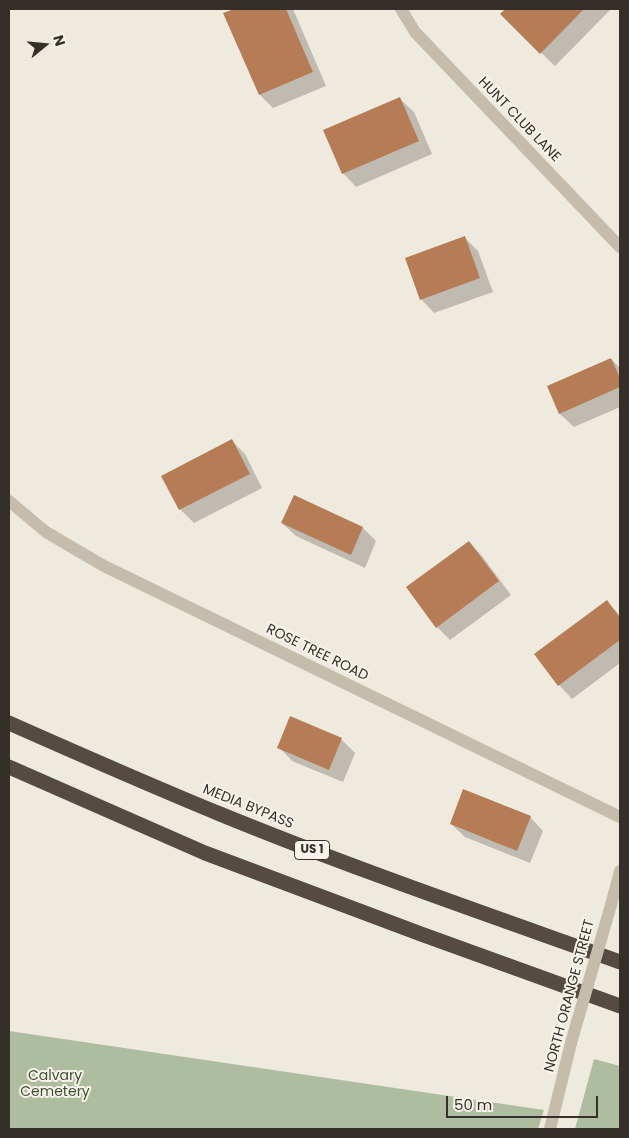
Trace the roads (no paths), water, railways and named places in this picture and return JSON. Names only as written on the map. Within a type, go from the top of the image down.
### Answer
[{"type":"highway","name":"MEDIA BYPASS","points":[[9,722],[115,770],[230,818],[380,876],[620,962]]},
{"type":"highway","points":[[9,768],[98,808],[223,860],[620,1006]]},
{"type":"street","name":"HUNT CLUB LANE","points":[[402,9],[415,32],[620,247]]},
{"type":"street","name":"ROSE TREE ROAD","points":[[9,501],[46,532],[104,566],[620,817]]},
{"type":"street","name":"NORTH ORANGE STREET","points":[[550,1129],[571,1043],[620,871]]},
{"type":"park label","name":"Calvary Cemetery","points":[[55,1084]]}]
